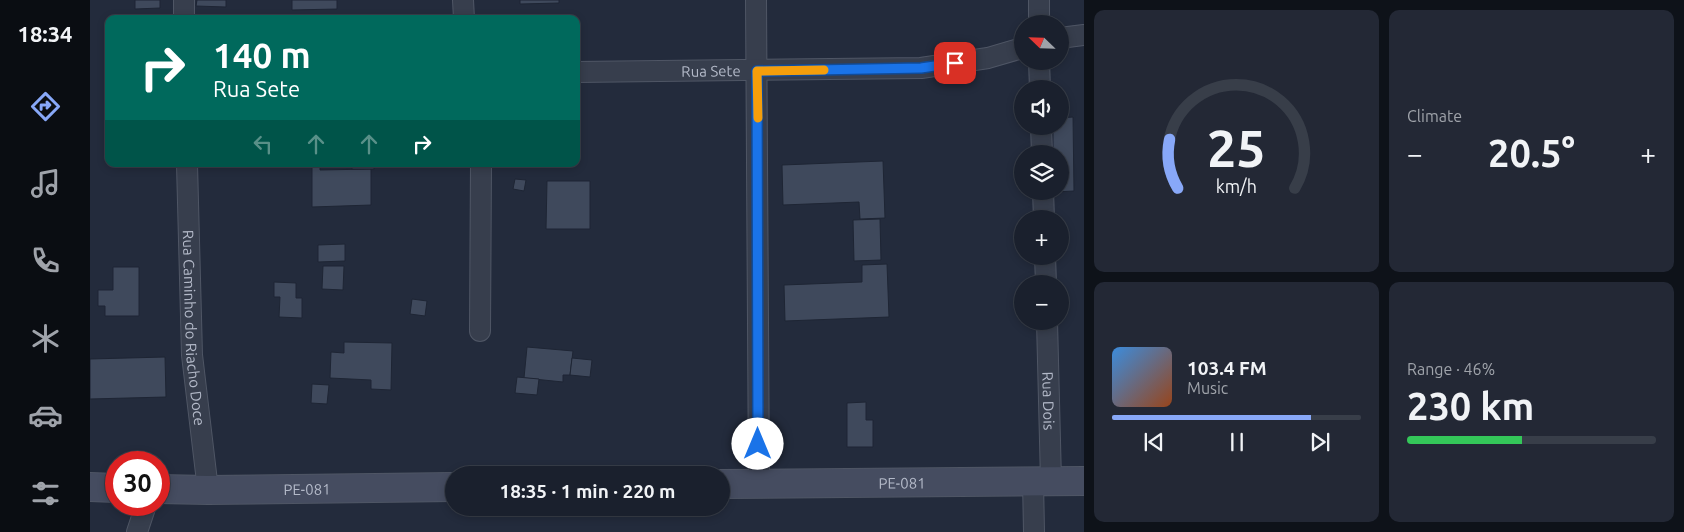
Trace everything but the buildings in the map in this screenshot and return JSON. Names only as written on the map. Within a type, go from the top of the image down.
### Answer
[{"type":"street","points":[[184,0],[184,15]]},
{"type":"street","points":[[463,0],[464,15]]},
{"type":"street","points":[[756,0],[758,484]]},
{"type":"street","points":[[1039,0],[1039,15]]},
{"type":"street","points":[[1069,37],[1084,35]]},
{"type":"street","name":"Rua Sete","points":[[580,72],[921,68],[988,58],[1014,50]]},
{"type":"street","name":"Rua Caminho do Riacho Doce","points":[[187,167],[192,355],[208,490]]},
{"type":"street","points":[[480,167],[480,331]]},
{"type":"street","name":"Rua Dois","points":[[1034,532],[1042,481],[1047,330]]},
{"type":"street","name":"PE-081","points":[[730,484],[1084,481]]},
{"type":"street","points":[[90,487],[105,488]]},
{"type":"street","name":"PE-081","points":[[170,489],[445,487]]},
{"type":"street","points":[[136,532],[142,516]]},
{"type":"slow traffic","points":[[758,118],[757,71],[824,70]]},
{"type":"route","points":[[758,444],[757,71],[921,68],[955,63]]}]
